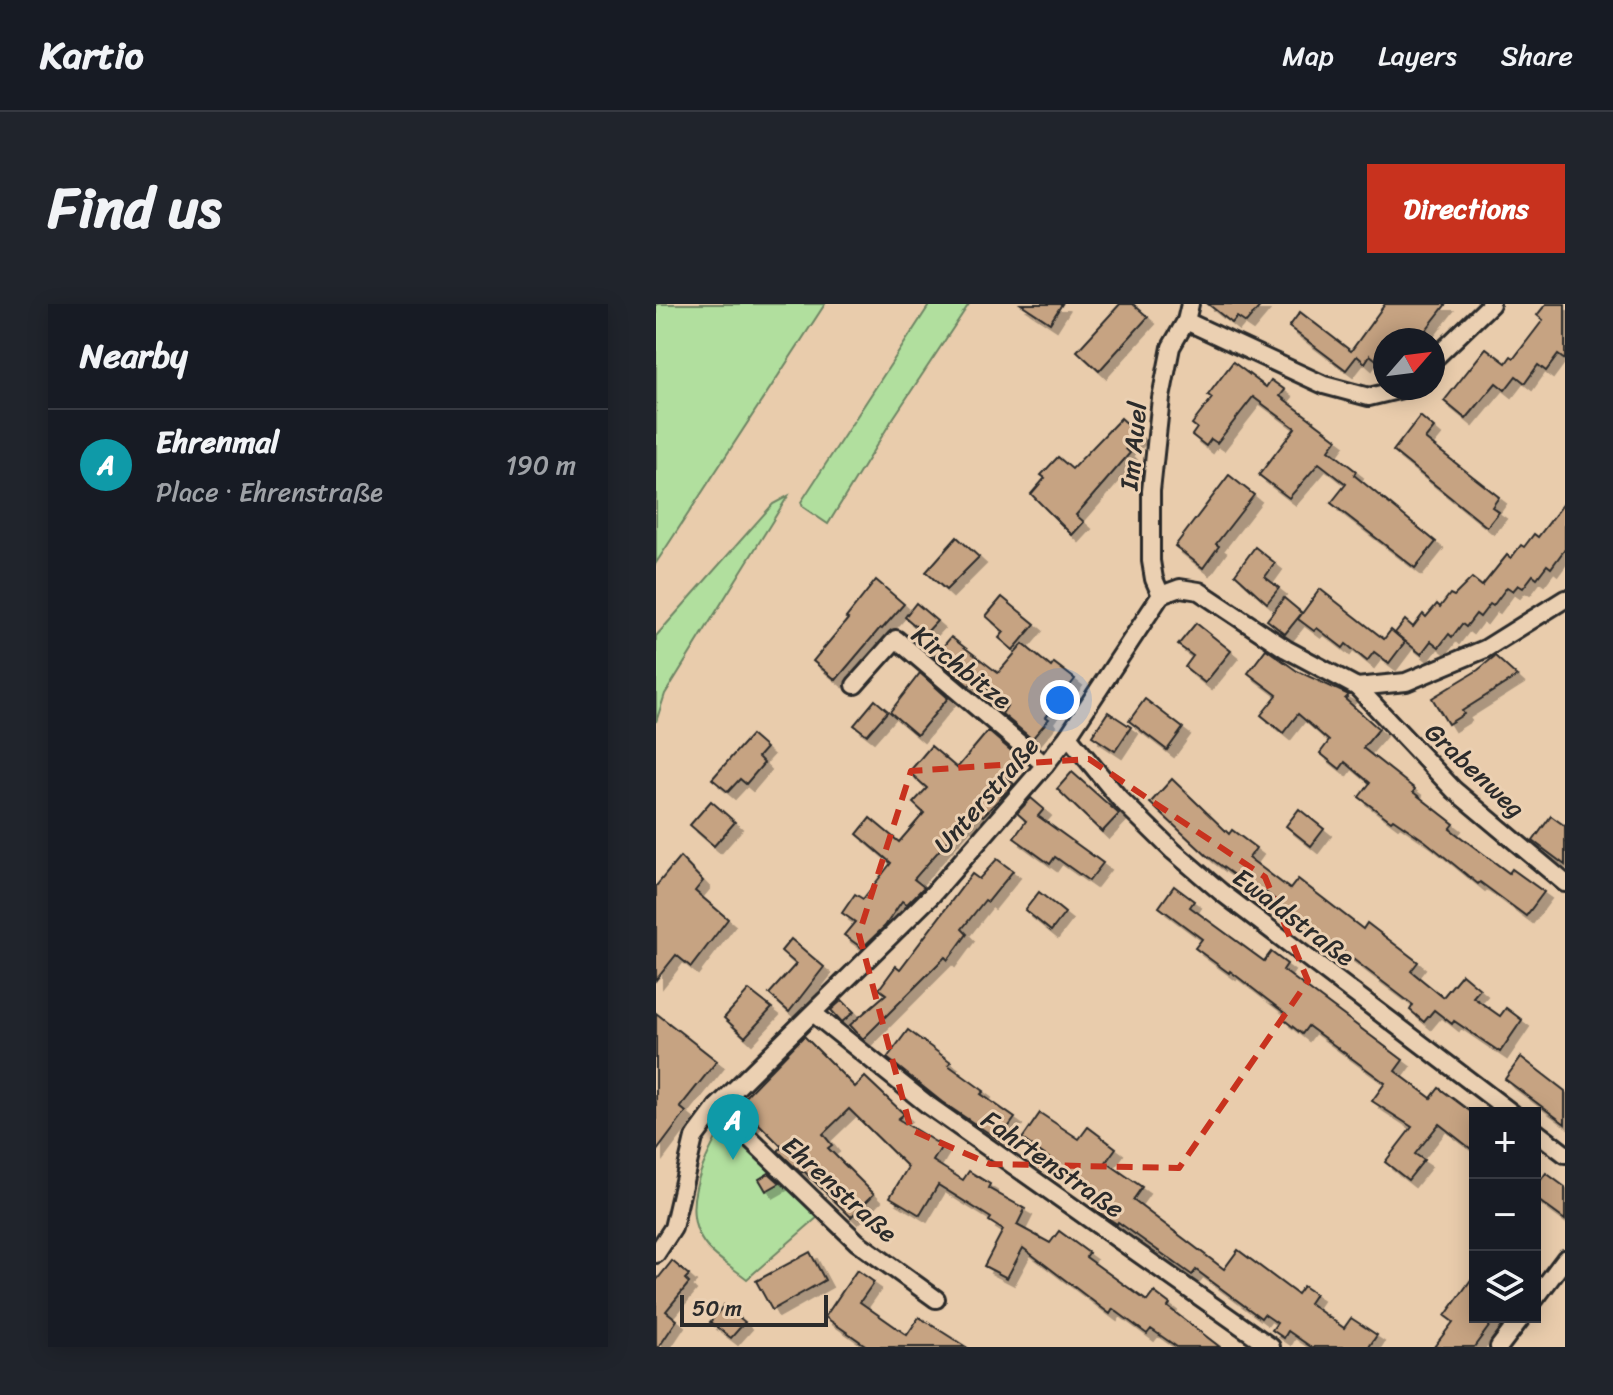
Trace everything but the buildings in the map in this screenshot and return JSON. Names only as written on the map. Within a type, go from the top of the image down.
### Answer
[{"type":"street","points":[[1445,348],[1491,304]]},
{"type":"street","points":[[1188,312],[1324,385],[1373,396]]},
{"type":"street","name":"Im Auel","points":[[1161,595],[1151,561],[1151,491],[1161,398],[1171,347],[1188,312]]},
{"type":"street","points":[[1161,595],[1180,588],[1199,591],[1286,649],[1357,687],[1406,682],[1485,649],[1565,599]]},
{"type":"street","name":"Unterstraße","points":[[656,1254],[673,1228],[694,1138],[717,1107],[932,895],[1045,765],[1068,736],[1161,595]]},
{"type":"street","name":"Kirchbitze","points":[[855,685],[896,639],[1045,765]]},
{"type":"street","name":"Grabenweg","points":[[1357,687],[1454,790],[1565,883]]},
{"type":"street","name":"Ewaldstraße","points":[[1068,736],[1119,798],[1221,892],[1504,1107]]},
{"type":"street","name":"Fahrtenstraße","points":[[813,1013],[928,1105],[1271,1347]]},
{"type":"street","name":"Ehrenstraße","points":[[717,1107],[857,1242],[936,1299]]},
{"type":"street","points":[[1541,1136],[1565,1154]]},
{"type":"street","points":[[1541,1291],[1565,1259]]},
{"type":"street","points":[[1499,1347],[1517,1323]]},
{"type":"highlighted area","points":[[1089,759],[1265,877],[1308,981],[1179,1168],[990,1164],[911,1130],[859,934],[911,771]]},
{"type":"green space","points":[[656,304],[825,304],[656,563]]},
{"type":"green space","points":[[930,304],[969,304],[828,524],[803,507],[801,502]]},
{"type":"green space","points":[[788,496],[665,694],[656,722],[656,636],[773,504]]},
{"type":"green space","points":[[724,1123],[819,1216],[747,1279],[707,1247],[698,1233],[694,1217],[694,1201],[702,1168]]},
{"type":"place","name":"Ehrenmal","points":[[733,1160]]}]
